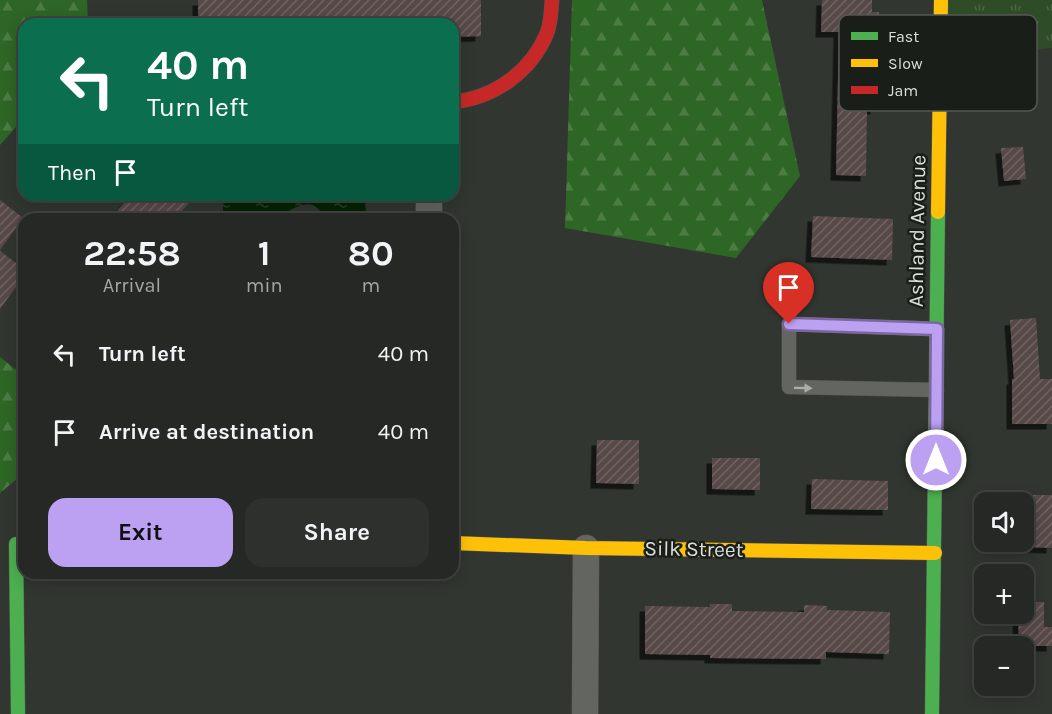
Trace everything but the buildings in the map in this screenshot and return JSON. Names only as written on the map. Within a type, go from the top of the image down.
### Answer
[{"type":"street","points":[[459,102],[488,94],[510,81],[531,61],[548,31],[552,0]]},
{"type":"street","name":"Ashland Avenue","points":[[940,0],[940,15]]},
{"type":"street","name":"Ashland Avenue","points":[[932,714],[939,111]]},
{"type":"street","name":"Silk Street","points":[[459,543],[586,548],[935,553]]},
{"type":"street","points":[[13,544],[18,714]]},
{"type":"street","points":[[585,714],[586,548]]},
{"type":"lane","points":[[937,329],[789,324],[789,387],[937,390]]},
{"type":"green space","points":[[0,0],[87,0],[88,18],[18,18],[18,125],[0,145]]},
{"type":"green space","points":[[572,0],[762,0],[800,176],[736,258],[565,228]]},
{"type":"green space","points":[[941,0],[1052,0],[1052,48],[1037,49],[1037,15],[941,15]]},
{"type":"green space","points":[[0,357],[18,371],[18,478],[0,493]]},
{"type":"water","points":[[224,201],[365,201],[366,213],[321,213],[313,205],[306,204],[284,213],[223,213]]},
{"type":"traffic: fast","points":[[932,714],[938,212]]},
{"type":"traffic: fast","points":[[16,544],[18,714]]},
{"type":"traffic: slow","points":[[941,0],[941,15]]},
{"type":"traffic: slow","points":[[938,212],[939,111]]},
{"type":"traffic: slow","points":[[459,543],[586,548],[935,553]]},
{"type":"traffic: jam","points":[[459,101],[497,89],[521,71],[540,47],[547,33],[552,0]]},
{"type":"route","points":[[789,324],[937,329],[936,460]]}]
